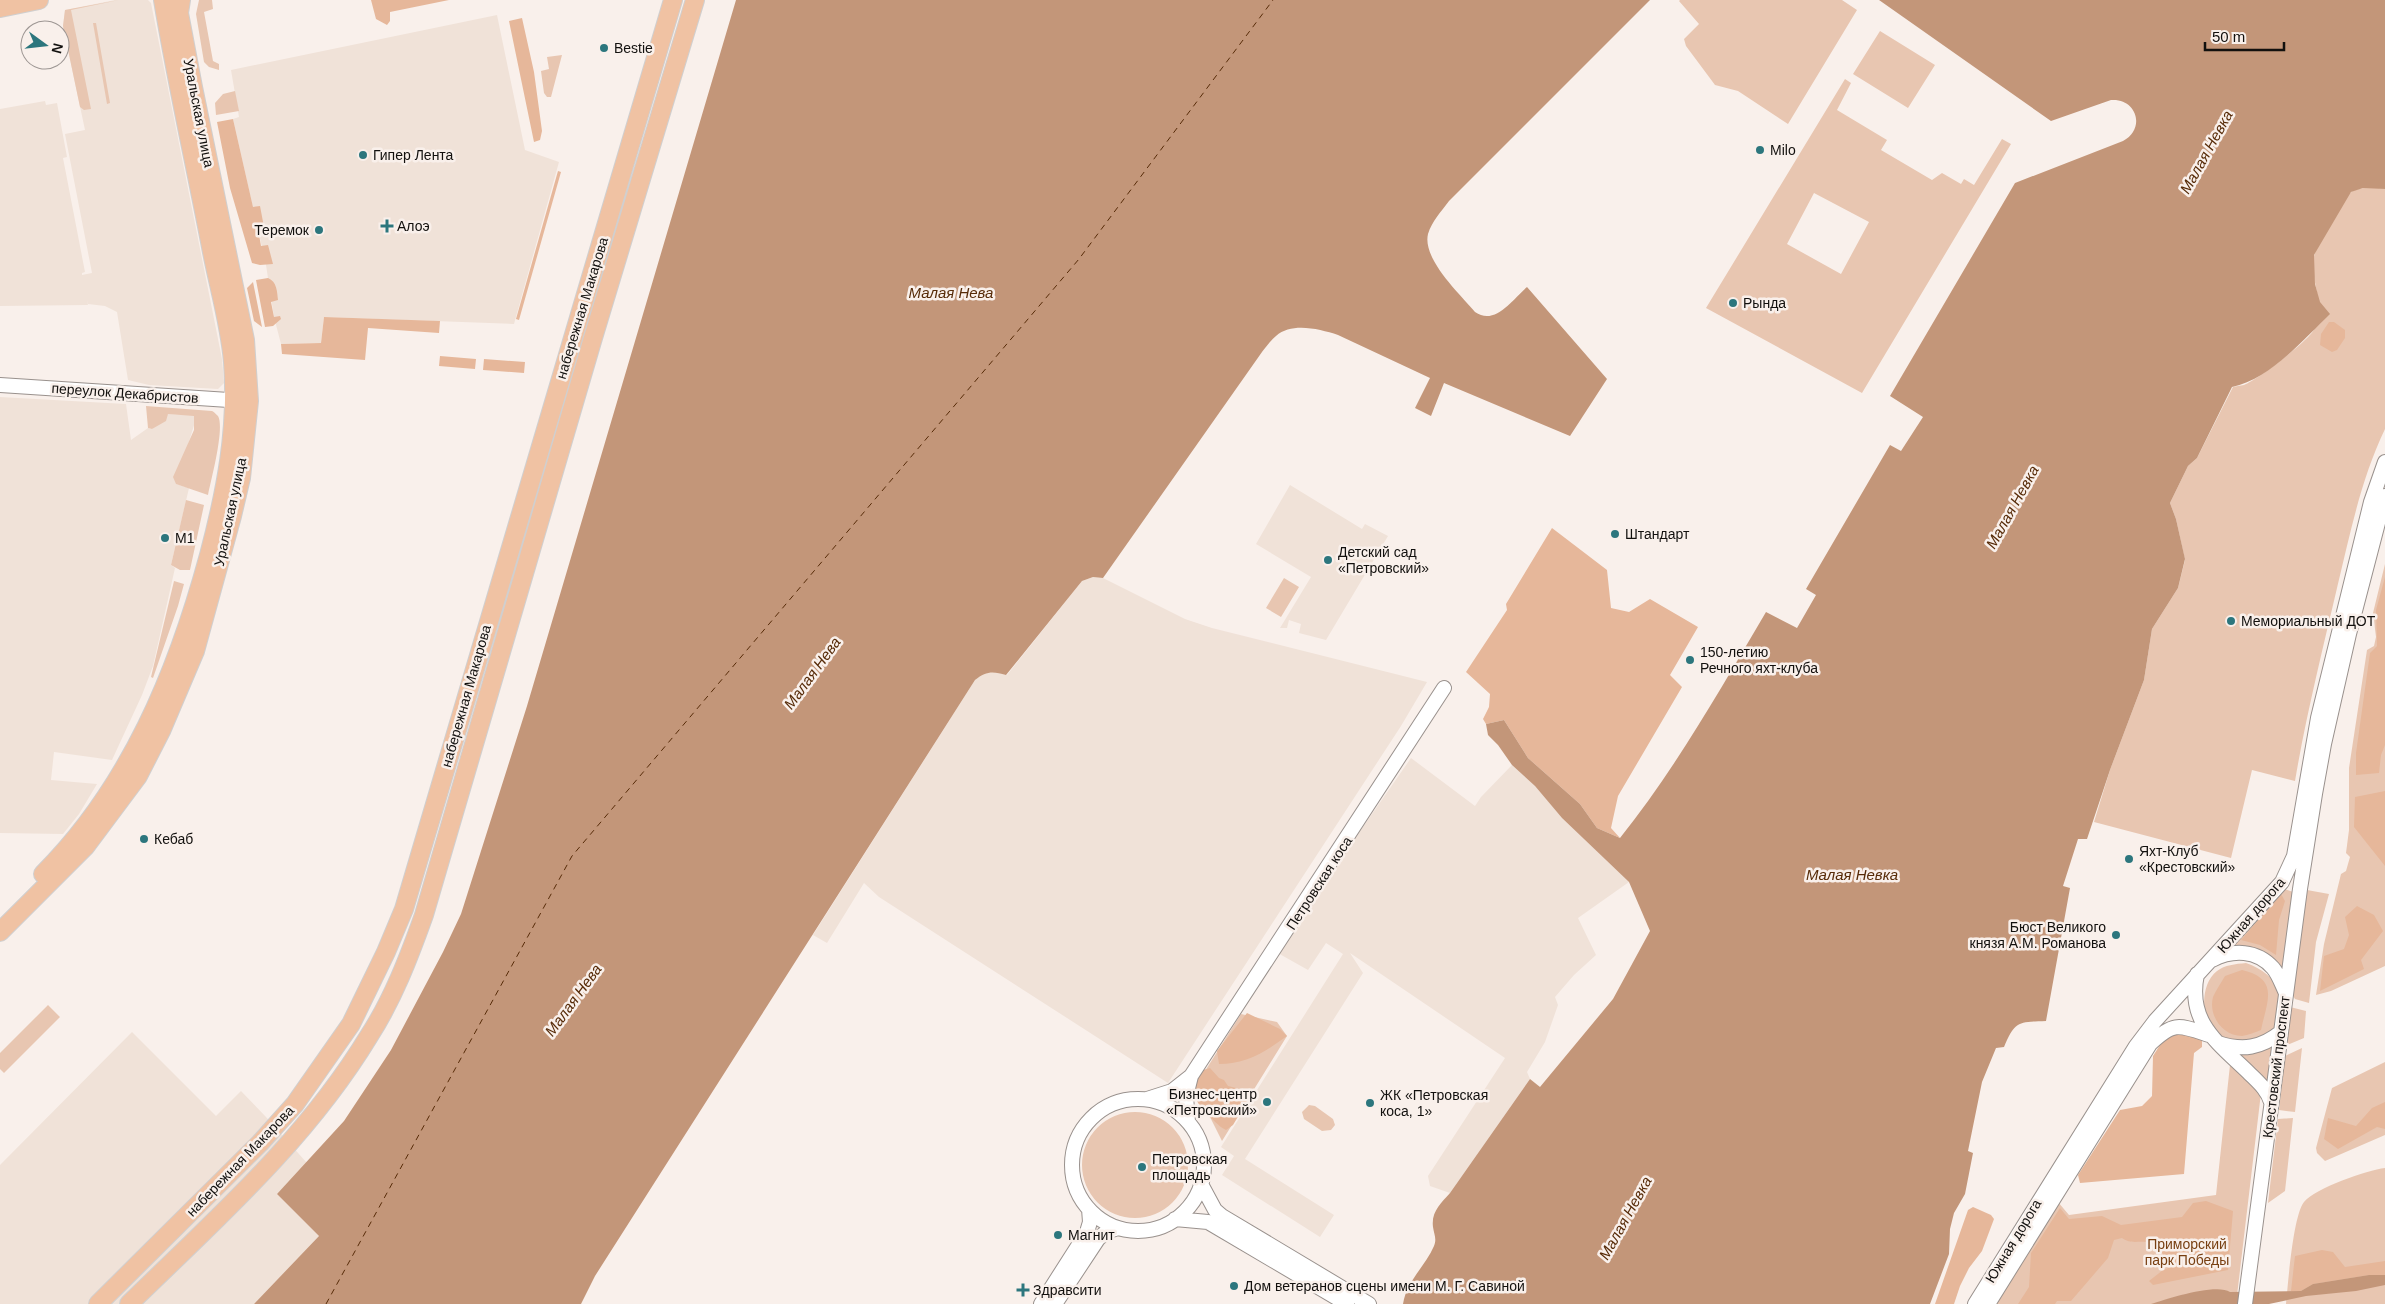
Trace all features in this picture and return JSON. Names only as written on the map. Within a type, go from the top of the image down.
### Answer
[{"type":"main road","points":[[0,8],[39,0]]},
{"type":"main road","name":"Уральская улица","points":[[0,917],[76,840],[112,791],[151,720],[182,647],[220,514],[242,401],[163,0]]},
{"type":"main road","name":"Уральская улица","points":[[0,932],[85,847],[138,776],[161,731],[194,651],[224,547],[241,478],[245,340],[179,13],[181,0]]},
{"type":"main road","name":"набережная Макарова","points":[[98,1304],[260,1143],[295,1104],[350,1024],[386,952],[404,909],[505,560],[636,132],[673,0]]},
{"type":"main road","name":"набережная Макарова","points":[[129,1304],[276,1159],[312,1118],[370,1035],[407,961],[435,880],[696,0]]},
{"type":"street","name":"переулок Декабристов","points":[[0,385],[242,401]]},
{"type":"street","name":"Южная дорога","points":[[1975,1304],[2136,1046],[2155,1021],[2282,882],[2294,856],[2318,718],[2371,502],[2385,462]]},
{"type":"street","name":"Крестовский проспект","points":[[2245,1304],[2306,851],[2324,744],[2349,634],[2385,496]]},
{"type":"street","name":"Петровская коса","points":[[1147,1100],[1172,1091],[1191,1076],[1444,688]]},
{"type":"street","points":[[2210,962],[2224,954],[2245,953],[2255,955],[2275,969],[2286,993]]},
{"type":"street","points":[[2197,974],[2194,989],[2198,1015],[2213,1039],[2265,1089],[2271,1103]]},
{"type":"street","name":"Южная дорога","points":[[1988,1304],[2150,1044],[2166,1029],[2172,1028],[2188,1028],[2213,1039]]},
{"type":"street","points":[[2213,1039],[2230,1048],[2253,1048],[2268,1042],[2281,1032]]},
{"type":"street","name":"Петровская коса","points":[[1188,1122],[1186,1096],[1191,1076]]},
{"type":"street","points":[[1055,1304],[1098,1239],[1106,1232],[1118,1228],[1148,1230],[1175,1219],[1191,1204],[1201,1184],[1204,1168],[1202,1151],[1198,1138],[1188,1122],[1169,1106],[1147,1100],[1127,1100],[1108,1106],[1092,1118],[1080,1134],[1073,1153],[1072,1173],[1078,1192],[1089,1209],[1102,1220],[1118,1228]]},
{"type":"street","points":[[1201,1184],[1215,1210],[1222,1216],[1369,1304]]},
{"type":"street","points":[[1042,1304],[1088,1232],[1090,1222],[1089,1209]]},
{"type":"street","points":[[1175,1219],[1208,1222],[1347,1304]]},
{"type":"shaded area","points":[[115,0],[148,0],[151,3],[222,359],[224,383],[218,389],[149,385],[128,380],[117,312],[105,306],[88,304],[87,300],[88,305],[0,306],[0,109],[45,101],[46,105],[57,103],[67,157],[63,158],[85,272],[82,275],[92,273],[65,134],[85,130],[70,59],[70,20],[64,20],[65,10]]},
{"type":"shaded area","points":[[497,15],[525,150],[559,162],[514,324],[324,317],[321,343],[281,344],[274,317],[266,265],[233,119],[239,117],[231,70]]},
{"type":"shaded area","points":[[0,397],[126,404],[131,440],[148,428],[152,429],[168,414],[194,415],[195,422],[176,484],[189,488],[171,565],[175,568],[153,666],[142,695],[112,760],[54,752],[51,780],[97,784],[79,814],[63,834],[0,833]]},
{"type":"shaded area","name":"Детский сад «Петровский»","points":[[1290,485],[1362,529],[1365,524],[1388,536],[1326,640],[1299,633],[1301,624],[1289,620],[1287,628],[1280,628],[1311,577],[1256,544]]},
{"type":"shaded area","points":[[1093,577],[1103,578],[1185,619],[1212,628],[1427,682],[1401,726],[1168,1083],[879,897],[864,883],[827,943],[813,935],[975,680],[982,674],[991,671],[1007,675],[1082,581]]},
{"type":"shaded area","points":[[1411,758],[1475,806],[1481,797],[1512,765],[1535,786],[1562,818],[1629,882],[1578,918],[1596,955],[1574,975],[1555,997],[1558,1005],[1545,1042],[1527,1072],[1530,1079],[1450,1193],[1430,1186],[1428,1176],[1505,1058],[1350,953],[1363,973],[1245,1159],[1334,1215],[1320,1237],[1222,1175],[1234,1156],[1221,1147],[1343,954],[1326,943],[1308,970],[1276,952]]},
{"type":"shaded area","points":[[132,1032],[216,1116],[241,1091],[266,1117],[307,1163],[277,1194],[319,1236],[254,1304],[0,1304],[0,1165]]},
{"type":"green space","points":[[119,0],[71,10],[91,109],[84,110],[80,107],[70,59],[70,20],[64,20],[65,10]]},
{"type":"green space","points":[[199,0],[212,0],[213,9],[204,12],[213,61],[219,64],[219,70],[209,67],[204,62],[196,14]]},
{"type":"green space","points":[[371,0],[449,0],[390,12],[390,21],[387,25],[376,19]]},
{"type":"green space","points":[[1680,0],[1842,0],[1857,10],[1788,124],[1738,91],[1715,85],[1686,46],[1684,39],[1699,24]]},
{"type":"green space","points":[[522,18],[534,72],[542,131],[540,140],[534,142],[509,21]]},
{"type":"green space","points":[[93,23],[96,23],[110,103],[107,104]]},
{"type":"green space","points":[[1880,31],[1935,65],[1908,108],[1853,74]]},
{"type":"green space","points":[[562,55],[551,97],[547,97],[544,93],[541,71],[549,69],[547,57]]},
{"type":"green space","points":[[1845,79],[1851,83],[1837,110],[1887,140],[1881,150],[1932,180],[1942,173],[1961,184],[1964,179],[1974,185],[2002,139],[2011,144],[1862,393],[1706,308]],"holes":[[[1814,193],[1869,222],[1841,274],[1787,244]]]},
{"type":"green space","points":[[235,91],[239,111],[216,115],[215,103],[223,94]]},
{"type":"green space","points":[[233,119],[253,207],[260,206],[264,227],[258,229],[261,246],[268,245],[273,264],[260,265],[252,263],[230,188],[217,122]]},
{"type":"green space","points":[[558,171],[561,172],[519,320],[516,319]]},
{"type":"green space","points":[[2372,187],[2385,189],[2385,429],[2369,467],[2352,527],[2314,684],[2295,781],[2252,770],[2231,858],[2094,822],[2110,770],[2144,680],[2152,629],[2178,588],[2185,560],[2176,519],[2170,503],[2188,466],[2197,458],[2233,387],[2251,382],[2271,368],[2304,341],[2315,328],[2319,309],[2313,265],[2316,251],[2336,213],[2350,193],[2358,189]]},
{"type":"green space","points":[[268,278],[275,284],[277,293],[278,300],[271,302],[274,317],[280,316],[281,319],[273,326],[265,327],[256,280]]},
{"type":"green space","points":[[253,282],[262,327],[254,321],[247,288]]},
{"type":"green space","points":[[324,317],[440,321],[439,333],[368,328],[365,360],[282,354],[281,344],[321,343]]},
{"type":"green space","points":[[2329,322],[2334,322],[2345,330],[2345,338],[2337,350],[2332,352],[2320,345],[2321,334]]},
{"type":"green space","points":[[440,356],[476,359],[475,369],[439,366]]},
{"type":"green space","points":[[484,359],[525,362],[524,373],[483,370]]},
{"type":"green space","points":[[146,406],[212,411],[218,416],[220,422],[219,442],[208,495],[176,484],[173,477],[194,430],[194,416],[168,414],[166,421],[152,429],[148,428]]},
{"type":"green space","points":[[186,500],[204,505],[190,570],[180,570],[171,565]]},
{"type":"green space","points":[[1552,528],[1607,570],[1611,608],[1629,612],[1650,599],[1698,627],[1670,675],[1682,687],[1618,796],[1611,828],[1620,838],[1597,828],[1580,804],[1528,758],[1504,720],[1486,724],[1483,719],[1489,707],[1490,694],[1466,672],[1507,610],[1506,604]]},
{"type":"green space","points":[[2385,564],[2385,966],[2331,991],[2316,995],[2324,944],[2341,874],[2346,871],[2350,857],[2346,853],[2349,830],[2349,768],[2367,650],[2374,646],[2376,637],[2373,613]]},
{"type":"green space","points":[[2385,577],[2385,745],[2381,755],[2379,773],[2356,775],[2356,753],[2370,653],[2377,646],[2376,610]]},
{"type":"green space","points":[[1284,578],[1299,587],[1281,617],[1266,608]]},
{"type":"green space","points":[[174,581],[184,584],[153,678],[151,677]]},
{"type":"green space","points":[[2385,791],[2385,866],[2354,827],[2355,797]]},
{"type":"green space","points":[[2282,888],[2296,893],[2283,970],[2258,952],[2242,947],[2228,947]]},
{"type":"green space","points":[[2307,890],[2329,894],[2316,942],[2309,1003],[2295,999],[2291,992]]},
{"type":"green space","points":[[2281,894],[2285,901],[2279,920],[2276,955],[2260,945],[2241,940]]},
{"type":"green space","points":[[2357,906],[2374,915],[2383,931],[2361,960],[2364,969],[2320,991],[2324,956],[2344,949],[2349,935],[2345,917]]},
{"type":"green space","points":[[2246,963],[2266,974],[2283,991],[2278,1025],[2272,1035],[2267,1038],[2243,1044],[2224,1042],[2216,1037],[2206,1019],[2204,997],[2206,987],[2211,978],[2220,969],[2230,965]]},
{"type":"green space","points":[[2242,970],[2262,979],[2268,992],[2268,1001],[2261,1030],[2242,1036],[2229,1033],[2218,1024],[2212,1004],[2213,997],[2225,976]]},
{"type":"green space","points":[[48,1005],[60,1017],[4,1073],[0,1069],[0,1053]]},
{"type":"green space","points":[[2290,1007],[2306,1011],[2304,1038],[2285,1046]]},
{"type":"green space","points":[[1247,1013],[1280,1029],[1287,1036],[1255,1056],[1238,1062],[1219,1064],[1217,1051]]},
{"type":"green space","points":[[1241,1014],[1277,1022],[1287,1036],[1222,1141],[1202,1101],[1200,1079]]},
{"type":"green space","points":[[2170,1034],[2188,1034],[2202,1038],[2202,1047],[2194,1053],[2184,1174],[2080,1183],[2078,1175],[2120,1110],[2142,1106],[2152,1096],[2153,1056]]},
{"type":"green space","points":[[2274,1044],[2269,1087],[2232,1050]]},
{"type":"green space","points":[[2302,1048],[2295,1112],[2279,1110],[2285,1056]]},
{"type":"green space","points":[[2385,1062],[2385,1135],[2325,1161],[2317,1153],[2316,1148],[2332,1088]]},
{"type":"green space","name":"Приморский парк Победы","points":[[2230,1065],[2261,1093],[2236,1304],[1996,1304],[2058,1202],[2069,1215],[2216,1195]]},
{"type":"green space","points":[[1210,1068],[1228,1086],[1236,1088],[1242,1095],[1251,1095],[1233,1125],[1226,1130],[1205,1115],[1193,1094],[1192,1081],[1203,1070]]},
{"type":"green space","points":[[2385,1102],[2385,1129],[2377,1127],[2338,1149],[2324,1139],[2328,1118],[2356,1126],[2372,1108]]},
{"type":"green space","points":[[1309,1105],[1315,1106],[1333,1119],[1335,1125],[1331,1130],[1322,1131],[1304,1119],[1302,1112]]},
{"type":"green space","points":[[1135,1112],[1155,1116],[1172,1128],[1184,1145],[1188,1165],[1184,1185],[1172,1202],[1155,1214],[1135,1218],[1115,1214],[1098,1202],[1086,1185],[1082,1165],[1086,1145],[1098,1128],[1115,1116]]},
{"type":"green space","points":[[2293,1118],[2285,1191],[2268,1203],[2278,1119]]},
{"type":"green space","points":[[2385,1168],[2385,1304],[2286,1304],[2294,1235],[2300,1210],[2304,1202],[2319,1191],[2342,1180]]},
{"type":"green space","points":[[2206,1201],[2233,1211],[2228,1270],[2153,1285],[2149,1281],[2163,1270],[2171,1267],[2164,1255],[2150,1243],[2131,1242],[2122,1238],[2114,1240],[2108,1258],[2071,1301],[2057,1301],[2055,1304],[2018,1304],[2029,1287],[2031,1253],[2060,1208],[2069,1219],[2102,1216],[2121,1225],[2182,1217],[2193,1203]]},
{"type":"green space","points":[[1973,1207],[1991,1215],[1994,1219],[1982,1251],[1969,1268],[1954,1304],[1935,1304],[1968,1210]]},
{"type":"green space","points":[[2322,1250],[2333,1252],[2345,1267],[2385,1261],[2385,1275],[2369,1275],[2313,1284],[2301,1291],[2291,1291],[2295,1256]]},
{"type":"water","name":"Малая Нева","points":[[736,0],[1650,0],[1449,201],[1434,221],[1428,234],[1428,244],[1436,265],[1475,312],[1489,316],[1496,314],[1503,310],[1527,287],[1607,379],[1570,436],[1444,383],[1431,416],[1415,408],[1430,378],[1331,333],[1298,328],[1290,329],[1276,336],[1262,352],[1103,578],[1093,577],[1082,581],[1006,675],[990,673],[975,680],[595,1276],[581,1304],[254,1304],[319,1236],[277,1194],[344,1121],[391,1050],[461,914],[527,706]]},
{"type":"water","name":"Малая Невка","points":[[1879,0],[2385,0],[2385,189],[2363,188],[2351,192],[2314,255],[2315,284],[2320,302],[2330,314],[2273,367],[2246,383],[2232,387],[2197,458],[2188,466],[2170,503],[2176,519],[2185,559],[2178,588],[2152,629],[2144,680],[2110,770],[2087,839],[2078,839],[2063,886],[2070,888],[2046,1021],[2023,1023],[2015,1028],[2004,1047],[1996,1048],[1982,1082],[1968,1151],[1973,1153],[1965,1194],[1954,1213],[1950,1229],[1949,1254],[1930,1304],[1403,1304],[1408,1288],[1434,1246],[1433,1222],[1437,1208],[1450,1193],[1530,1079],[1540,1087],[1613,999],[1650,931],[1629,882],[1562,818],[1535,786],[1512,765],[1498,745],[1488,735],[1486,724],[1504,720],[1528,758],[1580,804],[1597,828],[1620,838],[1679,756],[1766,612],[1797,628],[1816,595],[1806,589],[1890,445],[1901,451],[1923,417],[1890,396],[2015,183],[2123,141],[2130,136],[2134,129],[2136,122],[2132,109],[2120,101],[2111,100],[2051,121]]},
{"type":"water","points":[[2369,1275],[2385,1275],[2385,1285],[2356,1291],[2306,1296],[2269,1304],[2151,1304],[2214,1289],[2230,1292],[2301,1291],[2313,1284]]},
{"type":"ferry route","points":[[326,1304],[572,856],[1079,259],[1273,0]]},
{"type":"place","name":"Bestie","points":[[604,48]]},
{"type":"place","name":"Milo","points":[[1760,150]]},
{"type":"place","name":"Гипер Лента","points":[[363,155]]},
{"type":"place","name":"Алоэ","points":[[387,226]]},
{"type":"place","name":"Теремок","points":[[319,230]]},
{"type":"place","name":"Рында","points":[[1733,303]]},
{"type":"place","name":"Штандарт","points":[[1615,534]]},
{"type":"place","name":"М1","points":[[165,538]]},
{"type":"place","name":"Детский сад «Петровский»","points":[[1328,560]]},
{"type":"place","name":"Мемориальный ДОТ","points":[[2231,621]]},
{"type":"place","name":"150-летию Речного яхт-клуба","points":[[1690,660]]},
{"type":"place","name":"Кебаб","points":[[144,839]]},
{"type":"place","name":"Яхт-Клуб «Крестовский»","points":[[2129,859]]},
{"type":"place","name":"Бюст Великого князя А.М. Романова","points":[[2116,935]]},
{"type":"place","name":"Бизнес-центр «Петровский»","points":[[1267,1102]]},
{"type":"place","name":"ЖК «Петровская коса, 1»","points":[[1370,1103]]},
{"type":"place","name":"Петровская площадь","points":[[1142,1167]]},
{"type":"place","name":"Магнит","points":[[1058,1235]]},
{"type":"place","name":"Дом ветеранов сцены имени М. Г. Савиной","points":[[1234,1286]]},
{"type":"place","name":"Здравсити","points":[[1023,1290]]}]
